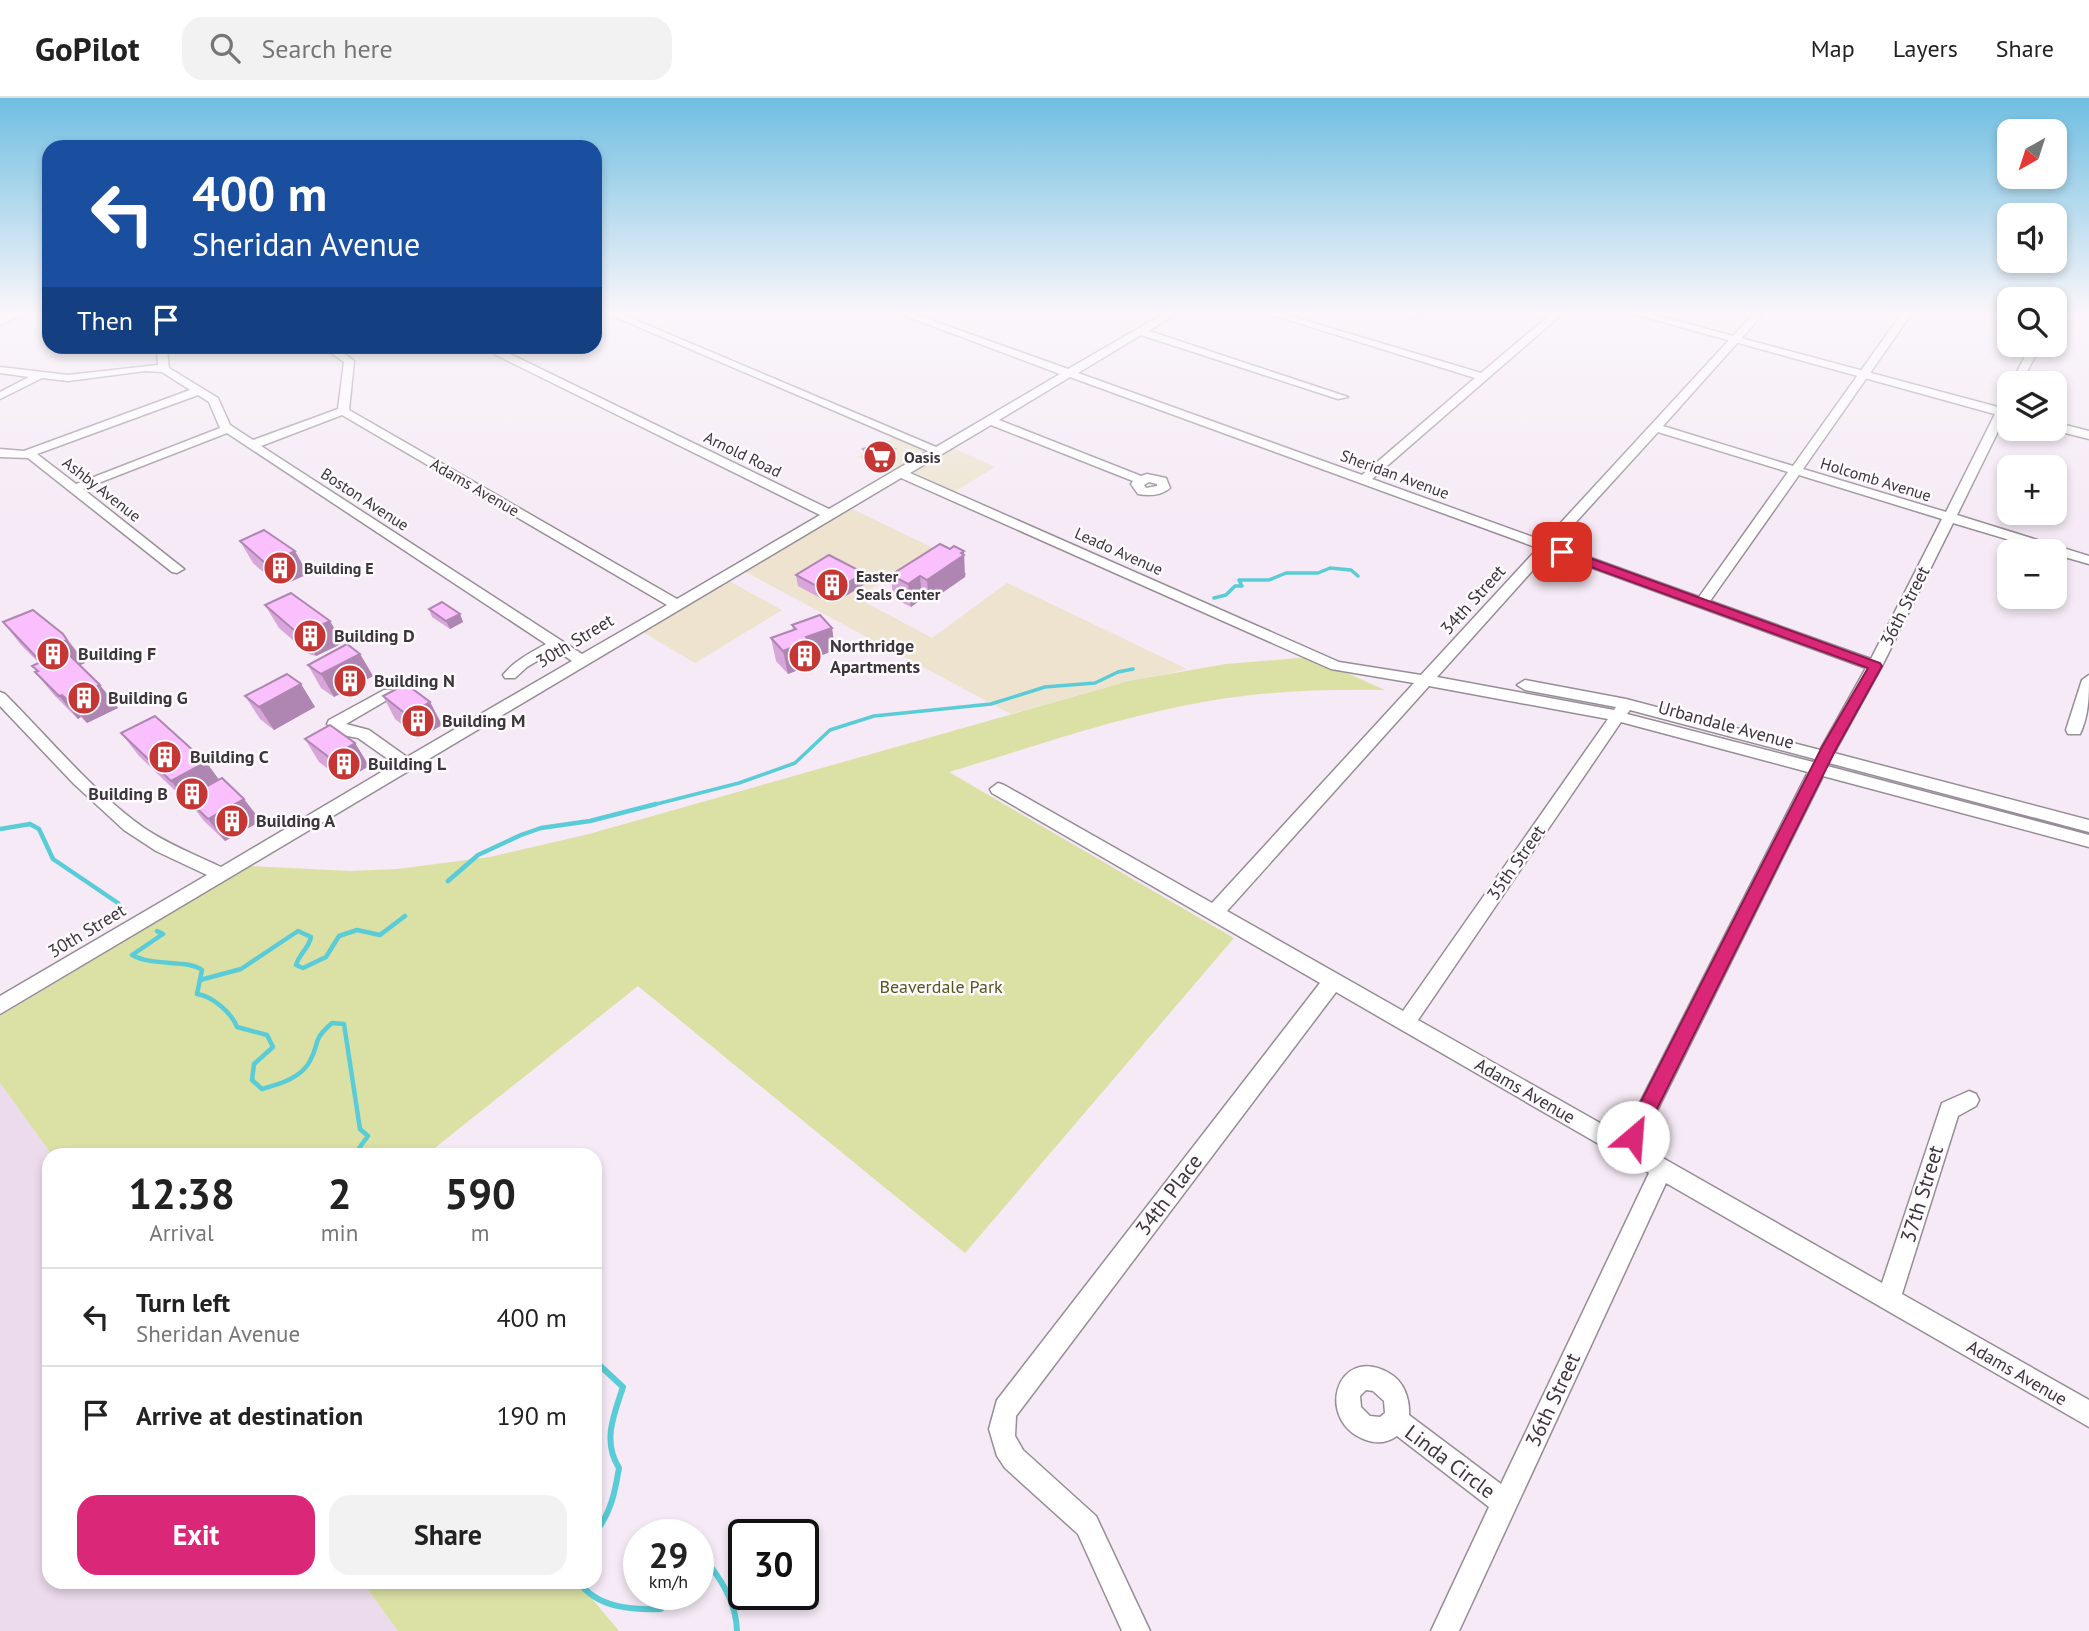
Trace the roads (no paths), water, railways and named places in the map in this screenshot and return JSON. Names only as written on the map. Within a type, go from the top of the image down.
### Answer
[{"type":"main road","points":[[1901,385],[1997,406]]},
{"type":"main road","points":[[2067,429],[2089,435]]},
{"type":"street","points":[[0,396],[22,385]]},
{"type":"street","name":"Boston Avenue","points":[[191,385],[214,400],[219,416],[228,429],[252,446],[581,660]]},
{"type":"street","points":[[252,446],[342,411],[346,385]]},
{"type":"street","name":"Arnold Road","points":[[564,385],[829,514]]},
{"type":"street","points":[[780,385],[937,451]]},
{"type":"street","name":"30th Street","points":[[0,1006],[1049,385]]},
{"type":"street","name":"Sheridan Avenue","points":[[1101,385],[1875,666]]},
{"type":"street","points":[[1304,385],[1342,397]]},
{"type":"street","points":[[1364,480],[1473,385]]},
{"type":"street","name":"34th Street","points":[[1214,912],[1694,385]]},
{"type":"street","points":[[1702,603],[1856,385]]},
{"type":"street","points":[[0,453],[27,454],[200,390]]},
{"type":"street","name":"Adams Avenue","points":[[342,411],[676,604]]},
{"type":"street","points":[[989,419],[1140,480]]},
{"type":"street","name":"36th Street","points":[[1627,1149],[1821,763],[1875,666],[1997,427]]},
{"type":"street","name":"Holcomb Avenue","points":[[1654,428],[2089,560]]},
{"type":"street","points":[[74,489],[228,429]]},
{"type":"street","name":"Ashby Avenue","points":[[27,454],[177,569]]},
{"type":"street","name":"Leado Avenue","points":[[899,472],[1325,661]]},
{"type":"street","points":[[510,675],[522,664],[556,644]]},
{"type":"street","name":"Urbandale Avenue","points":[[1325,661],[1364,673],[1429,677],[1528,697],[1621,710],[1821,763],[2089,841]]},
{"type":"street","points":[[2074,730],[2089,680]]},
{"type":"street","points":[[389,693],[335,724],[343,730],[363,734],[406,764]]},
{"type":"street","points":[[0,697],[98,797],[132,827],[174,853],[220,874]]},
{"type":"street","name":"35th Street","points":[[1406,1022],[1621,710]]},
{"type":"street","name":"Urbandale Avenue","points":[[1821,763],[2089,826]]},
{"type":"street","name":"Adams Avenue","points":[[998,789],[2089,1414]]},
{"type":"street","name":"34th Place","points":[[1136,1631],[1087,1525],[1004,1447],[1001,1436],[1002,1420],[1006,1409],[1333,981]]},
{"type":"street","name":"37th Street","points":[[1889,1300],[1949,1110],[1969,1100]]},
{"type":"street","name":"36th Street","points":[[1445,1631],[1662,1169]]},
{"type":"street","name":"Linda Circle","points":[[1395,1420],[1505,1503]]},
{"type":"waterway","points":[[1214,598],[1226,595],[1235,586],[1242,586],[1239,580],[1269,580],[1286,573],[1318,573],[1330,568],[1351,570],[1358,576]]},
{"type":"waterway","points":[[649,806],[739,783],[795,763],[830,730],[874,716],[991,704],[1045,687],[1095,683],[1118,672],[1133,669]]},
{"type":"waterway","points":[[448,881],[478,855],[521,835],[541,828],[590,821],[656,804]]},
{"type":"waterway","points":[[0,829],[30,824],[39,829],[53,859],[118,903],[118,914]]},
{"type":"waterway","points":[[200,980],[241,969],[298,931],[311,937],[296,965],[303,968],[326,957],[339,936],[357,930],[380,935],[405,916]]},
{"type":"waterway","points":[[157,931],[163,934],[132,955],[202,970],[197,994],[221,1006],[237,1027],[267,1035],[273,1047],[254,1064],[252,1080],[262,1089],[296,1076],[310,1061],[325,1029],[332,1023],[344,1024],[360,1129],[368,1136],[359,1148]]},
{"type":"waterway","points":[[602,1368],[623,1387],[610,1438],[619,1468],[609,1510],[602,1522]]},
{"type":"waterway","points":[[714,1571],[726,1589],[737,1631]]},
{"type":"waterway","points":[[585,1589],[605,1602],[623,1607]]},
{"type":"place","name":"Oasis","points":[[880,457]]},
{"type":"place","name":"Building E","points":[[280,568]]},
{"type":"place","name":"Easter Seals Center","points":[[832,585]]},
{"type":"place","name":"Building D","points":[[310,636]]},
{"type":"place","name":"Building F","points":[[53,654]]},
{"type":"place","name":"Northridge Apartments","points":[[805,656]]},
{"type":"place","name":"Building N","points":[[350,681]]},
{"type":"place","name":"Building G","points":[[84,698]]},
{"type":"place","name":"Building M","points":[[418,721]]},
{"type":"place","name":"Building C","points":[[165,757]]},
{"type":"place","name":"Building L","points":[[344,764]]},
{"type":"place","name":"Building B","points":[[192,794]]},
{"type":"place","name":"Building A","points":[[232,821]]},
{"type":"park label","name":"Beaverdale Park","points":[[941,987]]}]
